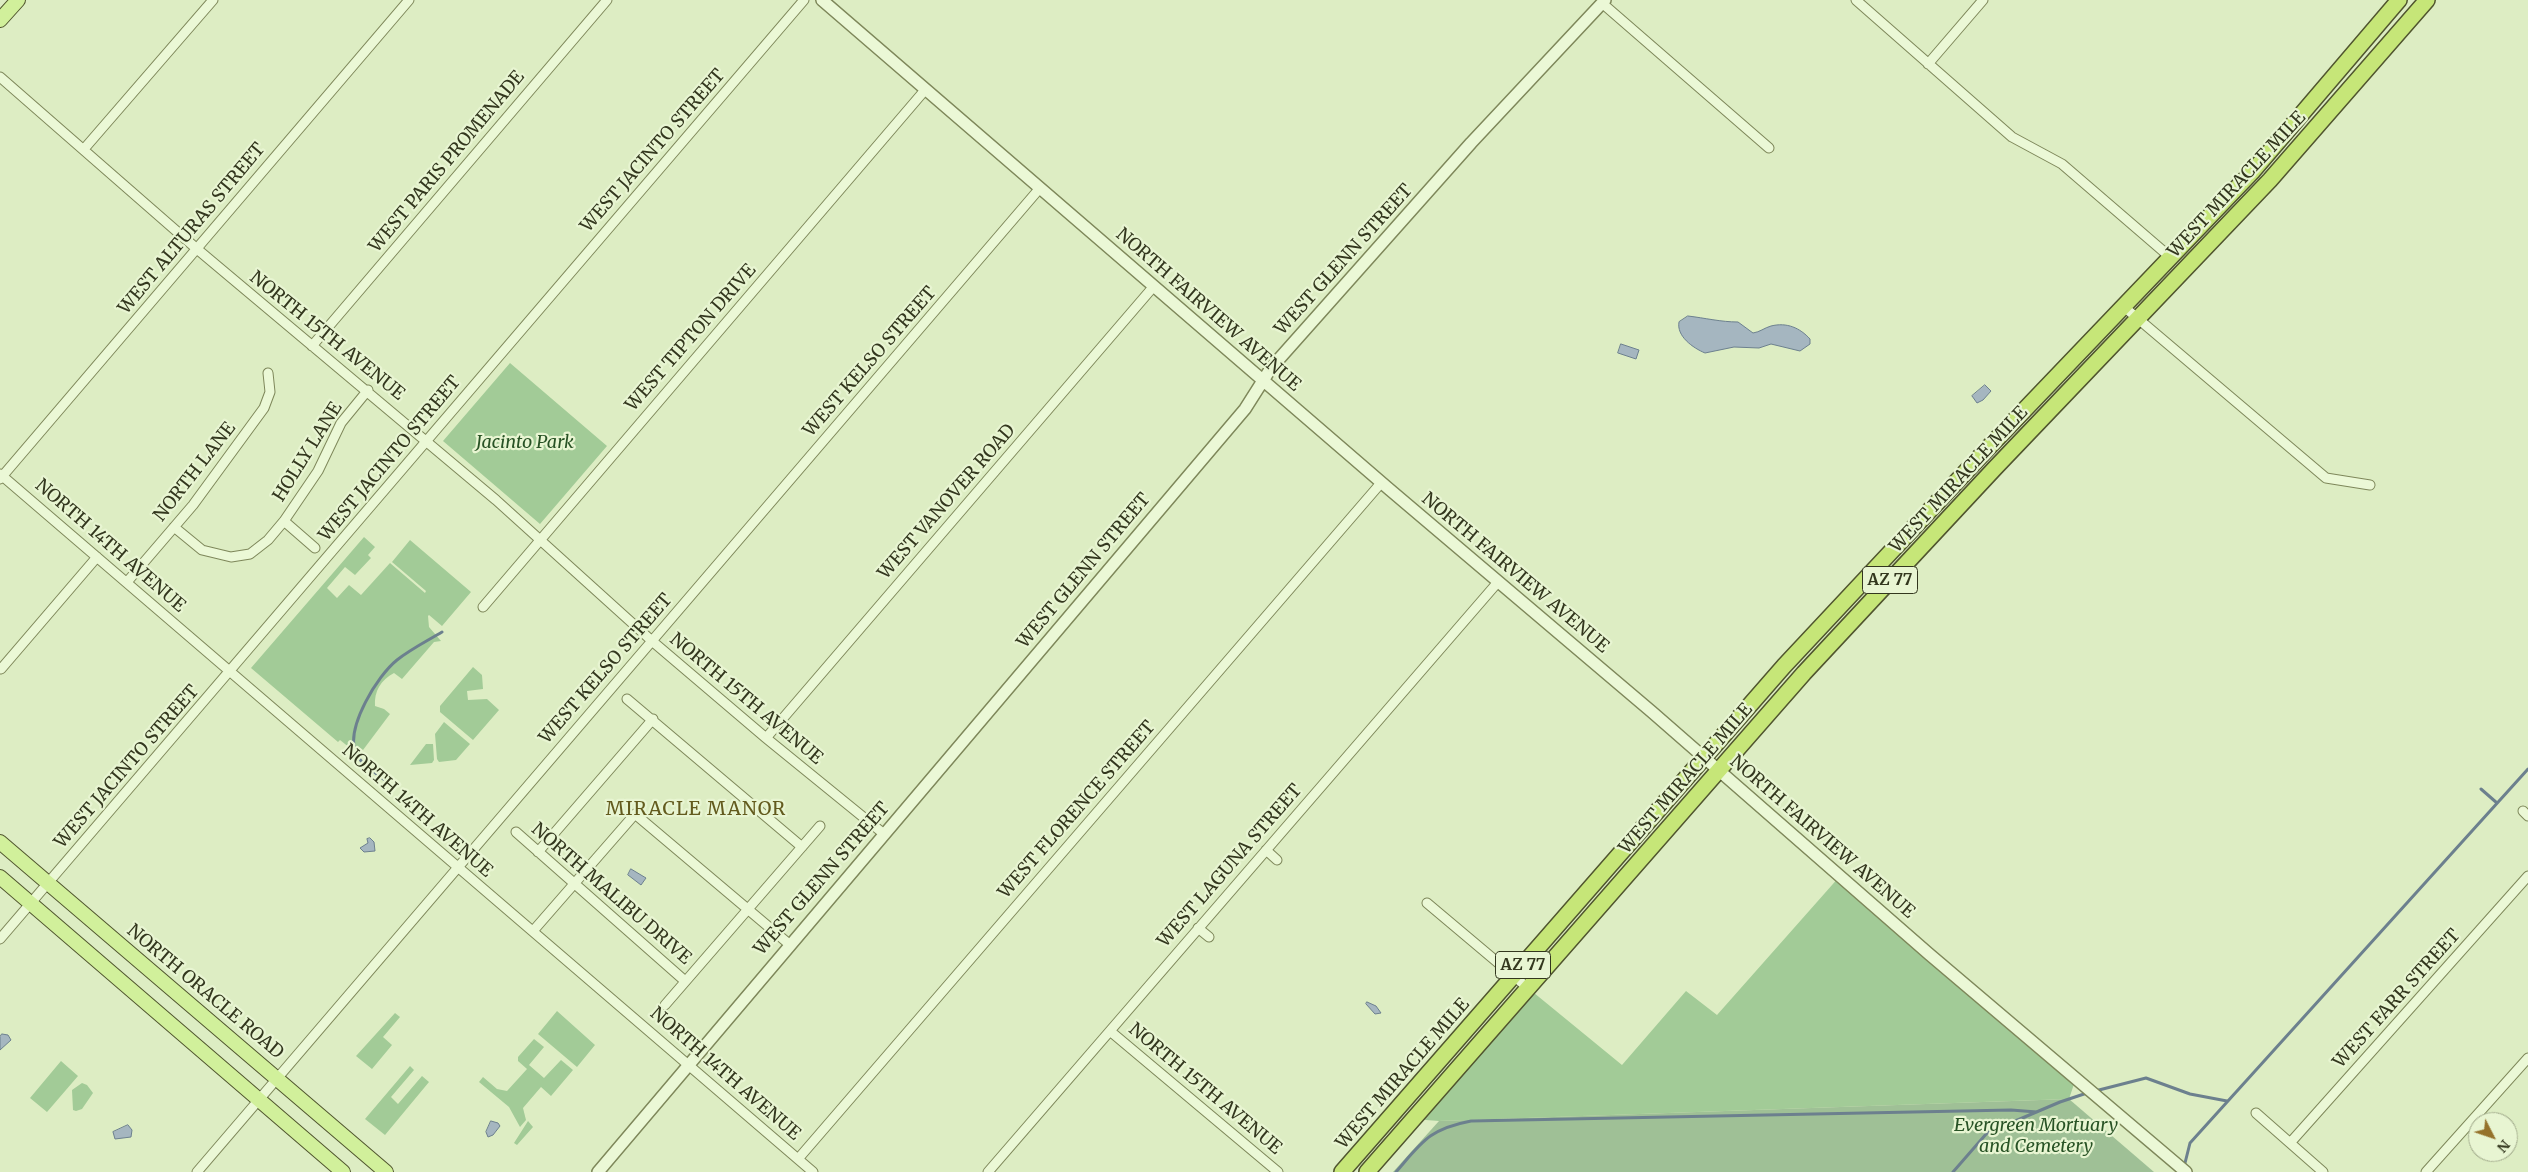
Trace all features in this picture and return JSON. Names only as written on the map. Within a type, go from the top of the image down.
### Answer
[{"type":"highway","name":"WEST MIRACLE MILE","points":[[1342,1172],[1794,655],[2267,155],[2399,0]]},
{"type":"highway","name":"WEST MIRACLE MILE","points":[[1367,1172],[1798,679],[2282,167],[2427,0]]},
{"type":"highway","points":[[1921,547],[1918,540],[1923,528],[1987,459],[1989,447]]},
{"type":"main road","points":[[0,20],[18,0]]},
{"type":"main road","name":"NORTH ORACLE ROAD","points":[[0,842],[386,1172]]},
{"type":"main road","points":[[0,876],[343,1172]]},
{"type":"street","points":[[84,149],[212,0]]},
{"type":"street","name":"WEST ALTURAS STREET","points":[[1,476],[409,0]]},
{"type":"street","name":"WEST PARIS PROMENADE","points":[[312,346],[607,0]]},
{"type":"street","name":"WEST JACINTO STREET","points":[[0,939],[804,0]]},
{"type":"street","name":"NORTH FAIRVIEW AVENUE","points":[[822,0],[1381,483],[2186,1172]]},
{"type":"street","points":[[1856,0],[2012,137],[2062,164],[2170,257]]},
{"type":"street","points":[[1928,64],[1983,0]]},
{"type":"street","points":[[1604,2],[1769,148]]},
{"type":"street","name":"WEST GLENN STREET","points":[[598,1172],[688,1063],[1245,409],[1276,363],[1471,144],[1604,2]]},
{"type":"street","name":"NORTH 15TH AVENUE","points":[[0,77],[197,249],[427,440],[652,641],[766,738],[884,834]]},
{"type":"street","name":"WEST TIPTON DRIVE","points":[[483,607],[925,90]]},
{"type":"street","name":"WEST KELSO STREET","points":[[197,1172],[456,867],[1040,188]]},
{"type":"street","name":"WEST VANOVER ROAD","points":[[766,738],[1154,286]]},
{"type":"street","points":[[2123,306],[2326,478],[2370,485]]},
{"type":"street","name":"NORTH LANE","points":[[127,582],[174,528],[264,408],[270,392],[268,373]]},
{"type":"street","name":"HOLLY LANE","points":[[174,528],[202,550],[231,557],[250,554],[268,540],[284,521],[318,471],[341,423],[368,390]]},
{"type":"street","name":"NORTH 14TH AVENUE","points":[[1,476],[231,671],[456,867],[533,930],[813,1172]]},
{"type":"street","name":"WEST FLORENCE STREET","points":[[798,1159],[1381,483]]},
{"type":"street","points":[[284,521],[316,548]]},
{"type":"street","points":[[1,669],[97,557]]},
{"type":"street","name":"WEST LAGUNA STREET","points":[[988,1172],[1498,582]]},
{"type":"street","points":[[627,699],[802,847]]},
{"type":"street","points":[[538,852],[652,720]]},
{"type":"street","points":[[533,930],[635,814],[789,944]]},
{"type":"street","points":[[665,1005],[820,826]]},
{"type":"street","name":"NORTH MALIBU DRIVE","points":[[516,832],[685,981]]},
{"type":"street","points":[[1266,850],[1277,860]]},
{"type":"street","name":"WEST FARR STREET","points":[[2290,1143],[2528,876]]},
{"type":"street","points":[[1427,903],[1528,988]]},
{"type":"street","points":[[1198,928],[1209,937]]},
{"type":"street","name":"NORTH 15TH AVENUE","points":[[1110,1031],[1278,1172]]},
{"type":"street","points":[[2426,1172],[2528,1058]]},
{"type":"street","points":[[2256,1112],[2323,1172]]},
{"type":"green space","name":"Jacinto Park","points":[[510,363],[607,446],[540,524],[443,441]]},
{"type":"green space","points":[[364,537],[375,547],[368,555],[371,558],[355,575],[345,567],[327,588],[337,598],[349,585],[361,595],[390,563],[425,593],[426,591],[392,562],[410,540],[471,592],[442,626],[428,616],[429,627],[441,641],[434,642],[402,679],[394,673],[379,686],[375,706],[384,709],[390,714],[363,750],[360,748],[350,748],[340,740],[338,742],[251,668]]},
{"type":"green space","points":[[473,667],[482,675],[483,689],[467,691],[468,700],[487,699],[499,710],[473,740],[440,712],[440,706]]},
{"type":"green space","points":[[444,722],[470,744],[456,760],[439,762],[437,759],[435,734]]},
{"type":"green space","points":[[426,744],[433,744],[434,760],[432,763],[410,765]]},
{"type":"green space","points":[[1840,876],[2076,1078],[2069,1099],[1439,1121],[1413,1119],[1528,988],[1622,1065],[1686,991],[1717,1015]]},
{"type":"green space","points":[[557,1011],[595,1045],[577,1067],[538,1034]]},
{"type":"green space","points":[[395,1013],[400,1017],[383,1037],[392,1045],[372,1069],[356,1056]]},
{"type":"green space","points":[[534,1039],[544,1047],[529,1065],[544,1078],[561,1060],[573,1070],[551,1096],[541,1087],[523,1108],[526,1120],[520,1127],[509,1107],[479,1082],[483,1077],[497,1089],[507,1091],[527,1069],[518,1061],[518,1057]]},
{"type":"green space","points":[[61,1061],[78,1076],[47,1112],[30,1098]]},
{"type":"green space","points":[[410,1066],[414,1070],[391,1097],[398,1104],[422,1076],[429,1082],[385,1135],[365,1119]]},
{"type":"green space","points":[[82,1083],[87,1085],[93,1093],[82,1109],[76,1111],[73,1110],[72,1090]]},
{"type":"green space","name":"Evergreen Mortuary and Cemetery","points":[[2069,1099],[2154,1172],[1393,1172],[1439,1121]]},
{"type":"green space","points":[[528,1121],[533,1127],[517,1145],[514,1143]]},
{"type":"water","points":[[1688,316],[1738,322],[1753,333],[1771,326],[1788,325],[1806,335],[1810,339],[1810,344],[1800,351],[1771,344],[1759,348],[1734,347],[1705,353],[1686,341],[1680,332],[1679,322]]},
{"type":"water","points":[[1621,344],[1639,350],[1636,359],[1618,353]]},
{"type":"water","points":[[1985,385],[1991,391],[1983,400],[1977,403],[1972,396]]},
{"type":"water","points":[[370,838],[374,842],[375,851],[364,852],[360,848],[368,843],[367,839]]},
{"type":"water","points":[[631,869],[646,878],[641,885],[628,875]]},
{"type":"water","points":[[1367,1002],[1376,1006],[1381,1013],[1375,1014],[1366,1004]]},
{"type":"water","points":[[2,1034],[8,1035],[11,1040],[0,1050],[0,1037]]},
{"type":"water","points":[[491,1121],[498,1123],[500,1126],[493,1135],[488,1137],[486,1132]]},
{"type":"water","points":[[128,1125],[132,1130],[131,1137],[115,1139],[113,1132]]},
{"type":"waterway","points":[[389,783],[365,765],[357,756],[354,741],[355,728],[373,689],[389,667],[408,652],[442,632]]},
{"type":"waterway","points":[[2184,1167],[2190,1143],[2528,769]]},
{"type":"waterway","points":[[2481,789],[2497,803]]},
{"type":"waterway","points":[[2095,1091],[2146,1078],[2190,1094],[2227,1101]]},
{"type":"waterway","points":[[1953,1172],[1987,1133],[2060,1102],[2087,1093]]},
{"type":"waterway","points":[[1396,1172],[1428,1138],[1445,1128],[1471,1121],[2011,1110],[2037,1112]]},
{"type":"district","name":"MIRACLE MANOR","points":[[696,810]]}]
